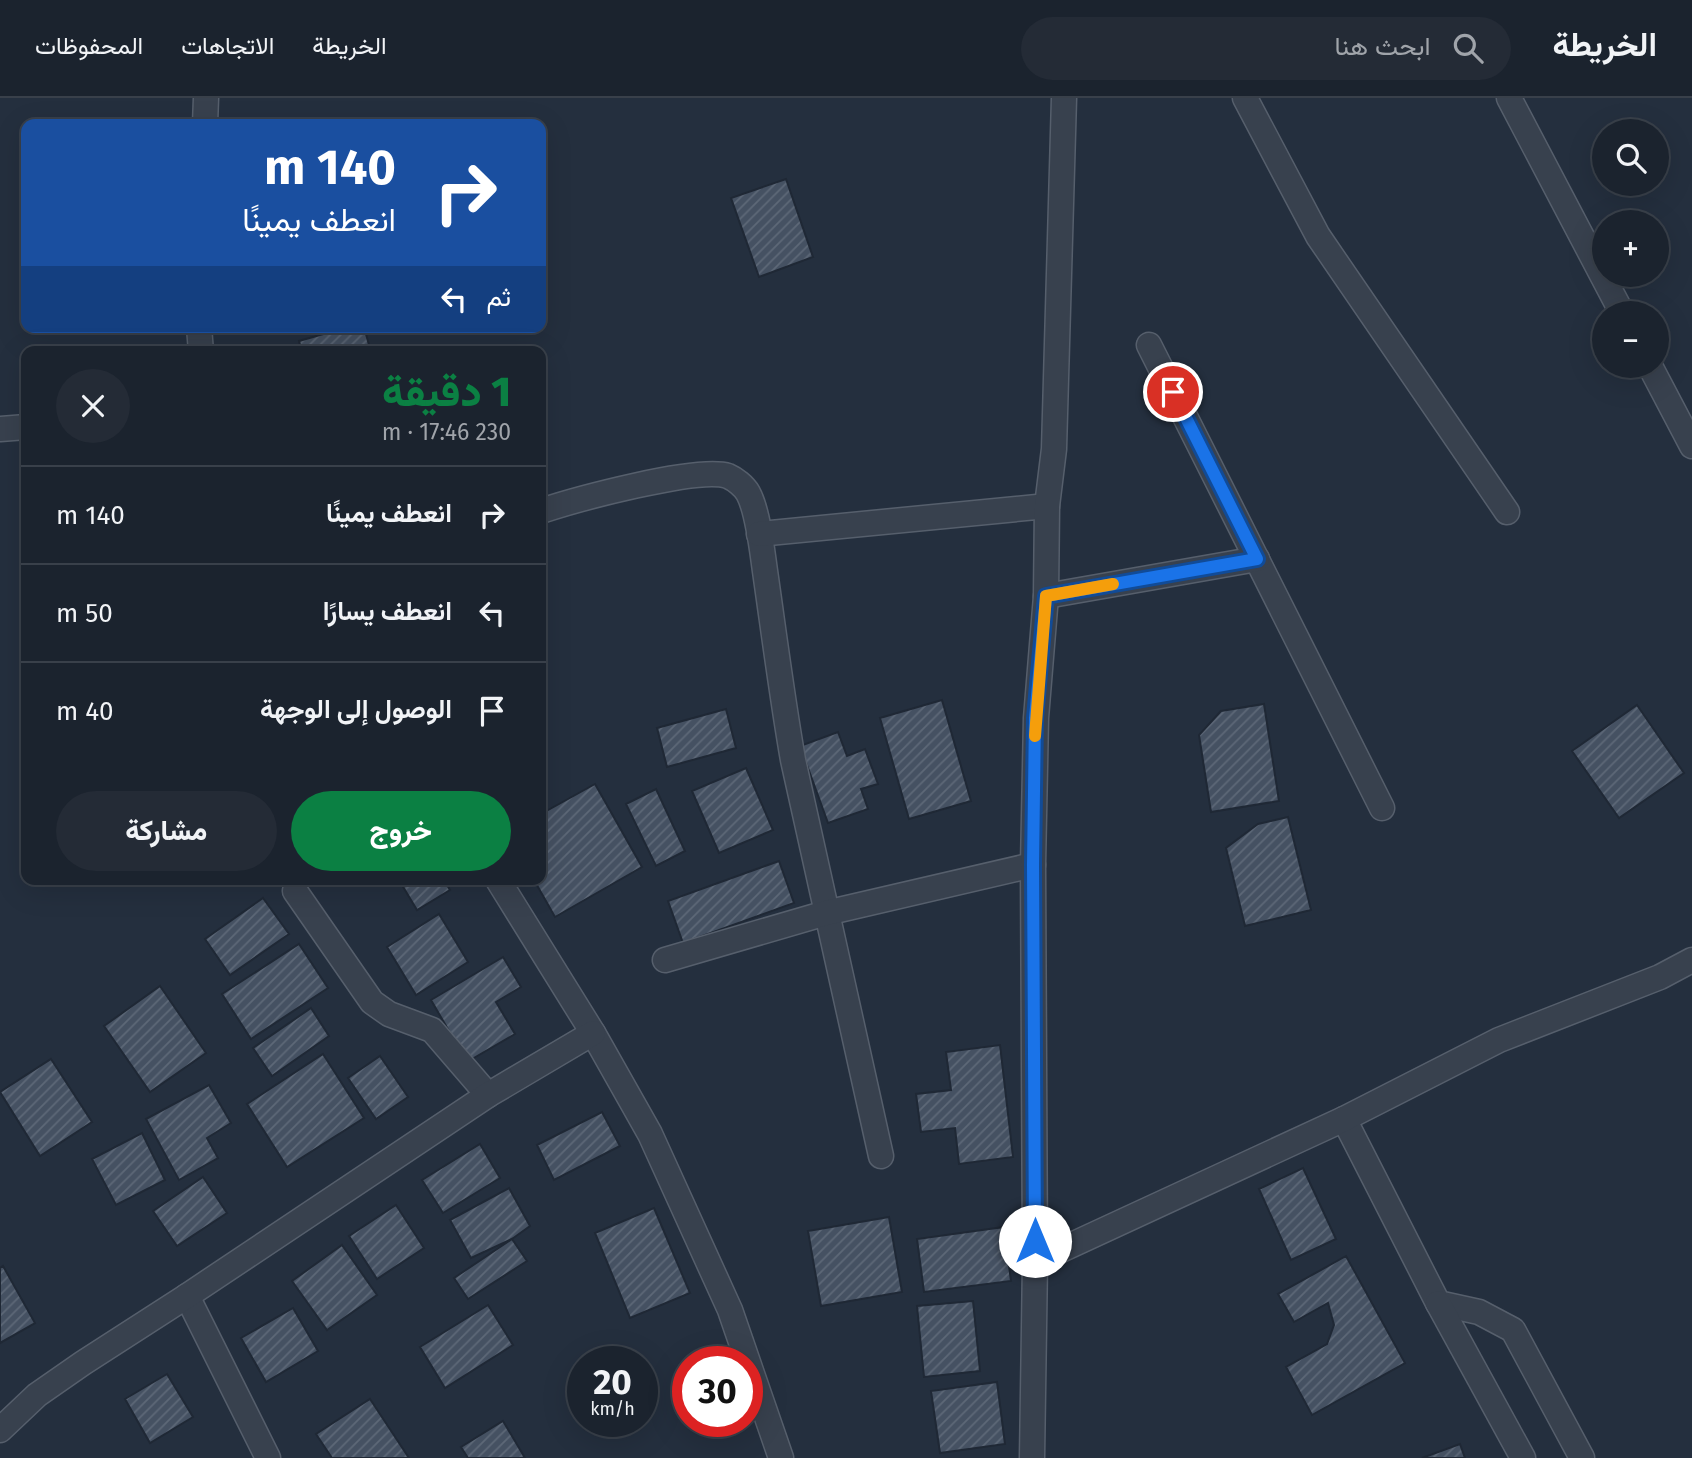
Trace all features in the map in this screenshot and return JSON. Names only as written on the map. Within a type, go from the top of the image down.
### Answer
[{"type":"street","points":[[205,119],[206,98]]},
{"type":"street","points":[[1032,1458],[1035,1262],[1035,718],[1046,596],[1047,506],[1054,449],[1064,98]]},
{"type":"street","points":[[1245,98],[1318,236],[1507,512]]},
{"type":"street","points":[[1508,98],[1616,301]]},
{"type":"street","points":[[1149,345],[1381,808]]},
{"type":"street","points":[[1656,378],[1692,446]]},
{"type":"street","points":[[0,429],[21,427]]},
{"type":"street","points":[[546,510],[574,500],[711,474],[728,476],[749,494],[759,534],[782,699],[826,913],[881,1156]]},
{"type":"street","points":[[759,534],[1047,506]]},
{"type":"street","points":[[1046,596],[1257,559]]},
{"type":"street","points":[[665,960],[826,913],[1033,865]]},
{"type":"street","points":[[501,885],[593,1033],[650,1134],[730,1310],[780,1458]]},
{"type":"street","points":[[295,891],[372,1002],[389,1014],[432,1030],[488,1096]]},
{"type":"street","points":[[1035,1262],[1344,1119],[1499,1040],[1660,977],[1692,960]]},
{"type":"street","points":[[0,1430],[37,1395],[83,1363],[488,1096],[593,1033]]},
{"type":"street","points":[[1344,1119],[1438,1303],[1523,1458]]},
{"type":"street","points":[[187,1296],[268,1458]]},
{"type":"street","points":[[1438,1303],[1479,1312],[1513,1330],[1582,1458]]},
{"type":"building","points":[[786,179],[813,257],[759,277],[731,198]]},
{"type":"building","points":[[327,333],[366,333],[369,346],[300,346],[299,341]]},
{"type":"building","points":[[942,700],[971,801],[909,819],[880,718]]},
{"type":"building","points":[[1264,704],[1279,801],[1211,812],[1199,735],[1221,711]]},
{"type":"building","points":[[1637,705],[1684,773],[1619,818],[1572,751]]},
{"type":"building","points":[[726,709],[736,748],[667,767],[657,728]]},
{"type":"building","points":[[838,732],[847,756],[865,749],[878,784],[861,789],[868,809],[828,823],[800,746]]},
{"type":"building","points":[[746,768],[773,830],[719,853],[692,791]]},
{"type":"building","points":[[595,784],[642,867],[555,917],[537,885],[546,885],[546,811]]},
{"type":"building","points":[[656,789],[685,851],[656,866],[626,804]]},
{"type":"building","points":[[1288,817],[1311,910],[1245,926],[1226,848],[1258,824]]},
{"type":"building","points":[[779,861],[794,903],[683,943],[668,901]]},
{"type":"building","points":[[402,885],[447,885],[450,890],[417,910]]},
{"type":"building","points":[[263,898],[289,934],[230,975],[205,939]]},
{"type":"building","points":[[439,914],[468,962],[416,995],[387,947]]},
{"type":"building","points":[[299,944],[328,988],[251,1039],[222,994]]},
{"type":"building","points":[[503,957],[521,987],[496,1002],[515,1034],[467,1062],[431,1000]]},
{"type":"building","points":[[160,986],[206,1053],[150,1092],[104,1026]]},
{"type":"building","points":[[311,1008],[329,1036],[272,1076],[253,1048]]},
{"type":"building","points":[[1000,1045],[1013,1157],[959,1164],[955,1128],[921,1132],[916,1094],[951,1090],[946,1052]]},
{"type":"building","points":[[323,1054],[364,1118],[287,1167],[247,1104]]},
{"type":"building","points":[[380,1056],[408,1097],[376,1119],[348,1078]]},
{"type":"building","points":[[51,1059],[92,1122],[40,1156],[0,1092]]},
{"type":"building","points":[[209,1085],[231,1123],[207,1138],[218,1158],[179,1180],[146,1119]]},
{"type":"building","points":[[602,1112],[620,1146],[554,1180],[537,1145]]},
{"type":"building","points":[[142,1133],[165,1180],[116,1205],[92,1159]]},
{"type":"building","points":[[480,1144],[500,1178],[443,1213],[422,1180]]},
{"type":"building","points":[[1303,1168],[1336,1239],[1291,1260],[1259,1189]]},
{"type":"building","points":[[203,1177],[227,1213],[177,1246],[153,1211]]},
{"type":"building","points":[[509,1188],[530,1226],[512,1239],[471,1258],[450,1220]]},
{"type":"building","points":[[396,1205],[424,1248],[377,1279],[349,1236]]},
{"type":"building","points":[[654,1208],[690,1293],[630,1318],[595,1233]]},
{"type":"building","points":[[889,1217],[902,1292],[821,1306],[808,1231]]},
{"type":"building","points":[[1004,1227],[1011,1281],[924,1292],[917,1239]]},
{"type":"building","points":[[512,1239],[527,1261],[468,1299],[454,1278]]},
{"type":"building","points":[[342,1245],[377,1295],[327,1330],[292,1281]]},
{"type":"building","points":[[1346,1256],[1405,1363],[1312,1415],[1286,1367],[1327,1344],[1334,1325],[1328,1303],[1294,1322],[1278,1294]]},
{"type":"building","points":[[3,1266],[35,1323],[0,1343],[0,1268]]},
{"type":"building","points":[[973,1301],[980,1371],[924,1377],[917,1306]]},
{"type":"building","points":[[488,1305],[513,1345],[445,1388],[420,1347]]},
{"type":"building","points":[[293,1308],[318,1351],[266,1382],[241,1338]]},
{"type":"building","points":[[167,1374],[193,1417],[150,1443],[125,1399]]},
{"type":"building","points":[[997,1382],[1005,1444],[940,1453],[931,1391]]},
{"type":"building","points":[[370,1399],[409,1458],[332,1458],[316,1434]]},
{"type":"building","points":[[503,1421],[525,1458],[468,1458],[461,1447]]},
{"type":"building","points":[[1460,1444],[1465,1458],[1422,1458]]},
{"type":"slow traffic","points":[[1035,736],[1046,596],[1113,584]]},
{"type":"route","points":[[1035,1241],[1035,718],[1046,596],[1257,559],[1173,392]]}]
